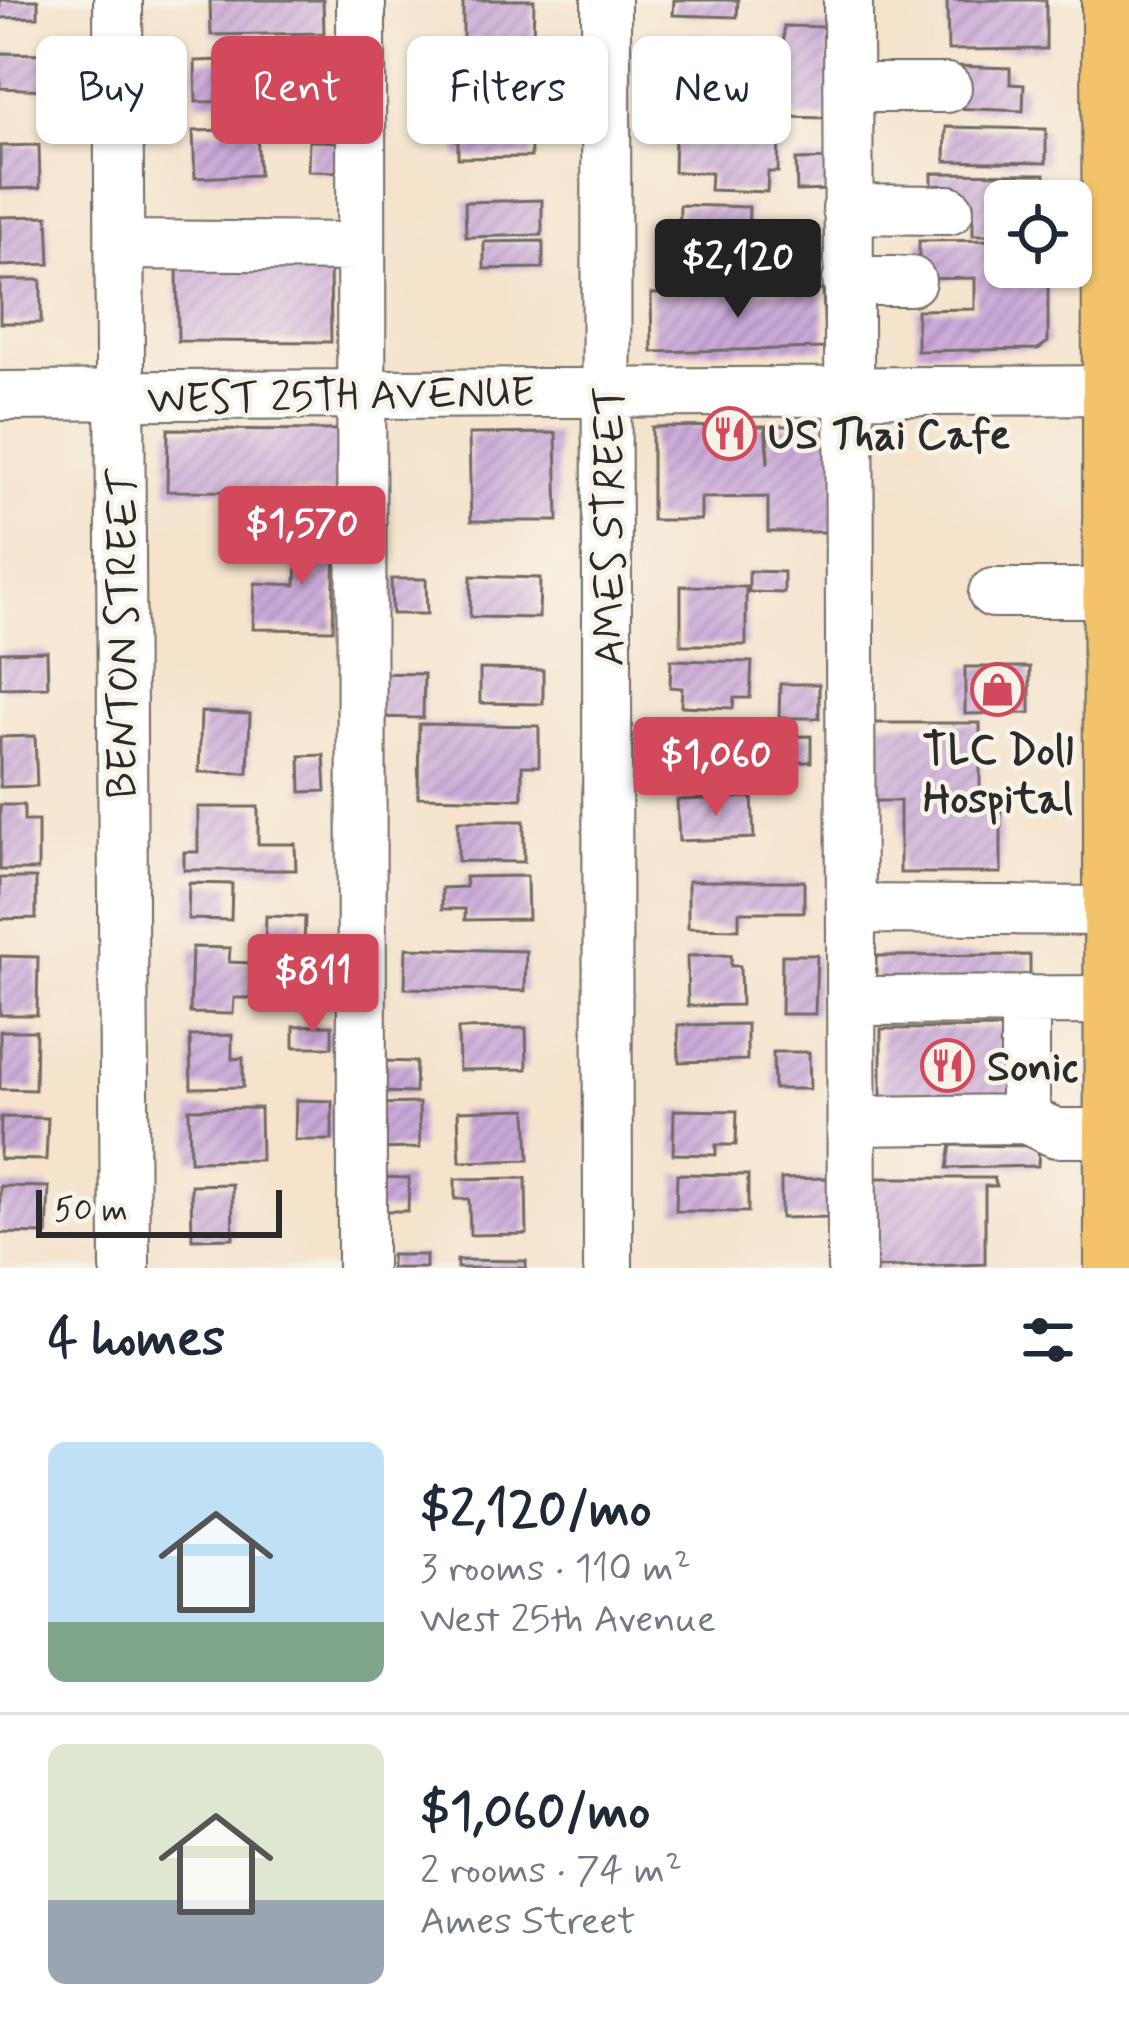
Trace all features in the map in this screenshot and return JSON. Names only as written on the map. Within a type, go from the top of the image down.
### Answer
[{"type":"main road","points":[[1112,0],[1122,390],[1114,593],[1115,1268]]},
{"type":"street","name":"BENTON STREET","points":[[118,0],[125,1268]]},
{"type":"street","points":[[361,0],[362,1268]]},
{"type":"street","name":"AMES STREET","points":[[606,0],[608,1268]]},
{"type":"street","points":[[848,0],[852,1268]]},
{"type":"street","points":[[848,88],[947,88]]},
{"type":"street","points":[[848,209],[950,210]]},
{"type":"street","points":[[119,245],[361,247]]},
{"type":"street","points":[[848,281],[911,281]]},
{"type":"street","name":"WEST 25TH AVENUE","points":[[0,396],[1122,390]]},
{"type":"street","points":[[993,593],[1114,593]]},
{"type":"street","points":[[851,909],[1114,911]]},
{"type":"street","points":[[1025,999],[1025,1119]]},
{"type":"street","points":[[851,1001],[1114,1000]]},
{"type":"street","points":[[852,1120],[1025,1119],[1056,1132],[1115,1132]]},
{"type":"building","points":[[0,0],[38,0],[38,17],[0,18]]},
{"type":"building","points":[[210,0],[323,0],[324,33],[211,35]]},
{"type":"building","points":[[463,0],[534,0],[533,36],[463,36]]},
{"type":"building","points":[[674,0],[738,0],[737,17],[673,15]]},
{"type":"building","points":[[947,0],[1046,0],[1046,49],[948,50]]},
{"type":"building","points":[[784,26],[829,27],[828,118],[791,117],[791,36],[784,36]]},
{"type":"building","points":[[0,53],[36,54],[36,90],[0,88]]},
{"type":"building","points":[[211,60],[211,102],[196,102],[195,61]]},
{"type":"building","points":[[953,66],[1010,68],[1010,84],[1024,85],[1023,111],[952,108]]},
{"type":"building","points":[[946,127],[1046,129],[1046,163],[945,161]]},
{"type":"building","points":[[211,130],[211,144],[258,144],[259,175],[195,178],[193,131]]},
{"type":"building","points":[[309,144],[344,144],[343,172],[308,171]]},
{"type":"building","points":[[458,144],[531,144],[531,157],[458,158]]},
{"type":"building","points":[[675,144],[779,144],[778,172],[768,172],[767,192],[710,190],[711,173],[674,172]]},
{"type":"building","points":[[39,145],[40,188],[0,189],[0,146]]},
{"type":"building","points":[[830,159],[831,190],[797,191],[796,160]]},
{"type":"building","points":[[932,173],[1045,174],[1045,180],[984,180],[984,235],[973,235],[973,202],[932,201]]},
{"type":"building","points":[[542,200],[542,235],[466,237],[465,202]]},
{"type":"building","points":[[680,205],[749,207],[748,245],[679,243]]},
{"type":"building","points":[[48,216],[50,264],[0,266],[0,217]]},
{"type":"building","points":[[984,240],[984,288],[1048,288],[1048,342],[1038,349],[917,351],[917,310],[975,309],[975,278],[919,279],[919,241]]},
{"type":"building","points":[[543,241],[543,268],[484,269],[484,242]]},
{"type":"building","points":[[177,264],[330,265],[331,342],[178,341]]},
{"type":"building","points":[[0,280],[41,280],[41,323],[0,323]]},
{"type":"building","points":[[823,290],[825,348],[652,352],[651,294]]},
{"type":"building","points":[[765,426],[768,464],[768,426],[836,426],[836,532],[768,532],[768,497],[701,498],[701,520],[652,520],[652,427]]},
{"type":"building","points":[[168,429],[354,430],[354,492],[167,491]]},
{"type":"building","points":[[556,433],[558,521],[471,521],[469,434]]},
{"type":"building","points":[[298,527],[335,528],[333,630],[253,629],[255,583],[296,585]]},
{"type":"building","points":[[749,571],[784,572],[784,593],[749,592]]},
{"type":"building","points":[[471,576],[540,578],[539,618],[470,617]]},
{"type":"building","points":[[391,579],[426,579],[427,614],[392,614]]},
{"type":"building","points":[[681,586],[746,587],[746,645],[681,645]]},
{"type":"building","points":[[47,651],[48,687],[0,688],[0,652]]},
{"type":"building","points":[[671,660],[752,662],[750,698],[734,698],[733,708],[681,706],[682,688],[670,687]]},
{"type":"building","name":"TLC Doll Hospital","points":[[965,667],[1030,667],[1030,713],[965,714]]},
{"type":"building","points":[[480,669],[543,670],[543,704],[480,703]]},
{"type":"building","points":[[374,673],[424,674],[423,718],[373,717]]},
{"type":"building","points":[[780,684],[819,684],[819,718],[779,718]]},
{"type":"building","points":[[201,712],[250,714],[248,773],[199,772]]},
{"type":"building","points":[[870,723],[980,723],[980,799],[1001,799],[1001,873],[900,873],[900,801],[870,801]]},
{"type":"building","points":[[419,724],[539,726],[539,766],[522,766],[522,799],[418,797]]},
{"type":"building","points":[[681,730],[734,730],[734,737],[811,736],[811,762],[744,762],[744,774],[681,775]]},
{"type":"building","points":[[35,736],[37,786],[0,787],[0,737]]},
{"type":"building","points":[[324,755],[326,791],[301,792],[300,756]]},
{"type":"building","points":[[752,797],[754,838],[679,841],[677,800]]},
{"type":"building","points":[[0,805],[24,805],[24,821],[38,821],[38,870],[0,870]]},
{"type":"building","points":[[198,807],[258,807],[258,844],[295,844],[296,870],[184,870],[184,852],[198,852]]},
{"type":"building","points":[[458,821],[524,821],[524,862],[458,861]]},
{"type":"building","points":[[527,876],[528,919],[465,920],[465,909],[442,909],[442,888],[466,887],[465,877]]},
{"type":"building","points":[[0,878],[36,878],[36,918],[0,919]]},
{"type":"building","points":[[688,881],[804,881],[804,912],[739,912],[739,929],[688,928]]},
{"type":"building","points":[[189,883],[232,884],[231,920],[188,919]]},
{"type":"building","points":[[266,916],[305,917],[304,946],[265,944]]},
{"type":"building","points":[[192,947],[230,948],[229,962],[251,963],[251,998],[234,998],[233,1014],[190,1013]]},
{"type":"building","points":[[406,948],[526,951],[525,991],[405,988]]},
{"type":"building","points":[[332,952],[333,971],[297,973],[296,953]]},
{"type":"building","points":[[731,955],[731,966],[740,966],[741,1005],[688,1006],[687,956]]},
{"type":"building","points":[[782,955],[817,955],[815,1014],[781,1014]]},
{"type":"building","points":[[1030,955],[1030,982],[876,982],[876,956]]},
{"type":"building","points":[[0,956],[38,957],[37,1015],[0,1015]]},
{"type":"building","points":[[747,1024],[747,1060],[679,1062],[678,1025]]},
{"type":"building","points":[[332,1025],[332,1047],[294,1047],[294,1026]]},
{"type":"building","points":[[526,1028],[527,1069],[459,1070],[458,1029]]},
{"type":"building","name":"Sonic","points":[[1015,1028],[1015,1102],[881,1103],[881,1029]]},
{"type":"building","points":[[0,1031],[36,1031],[35,1090],[0,1089]]},
{"type":"building","points":[[232,1035],[232,1059],[243,1058],[243,1087],[191,1088],[190,1036]]},
{"type":"building","points":[[773,1052],[809,1052],[810,1089],[774,1089]]},
{"type":"building","points":[[381,1061],[416,1062],[415,1093],[380,1092]]},
{"type":"building","points":[[296,1100],[332,1101],[332,1140],[295,1140]]},
{"type":"building","points":[[419,1103],[420,1148],[374,1149],[373,1104]]},
{"type":"building","points":[[260,1108],[261,1160],[190,1161],[189,1109]]},
{"type":"building","points":[[527,1109],[529,1160],[460,1162],[458,1111]]},
{"type":"building","points":[[674,1110],[737,1111],[736,1145],[716,1145],[716,1155],[673,1154]]},
{"type":"building","points":[[1,1117],[48,1118],[46,1160],[0,1159]]},
{"type":"building","points":[[951,1145],[1039,1146],[1038,1166],[947,1168]]},
{"type":"building","points":[[677,1174],[748,1175],[748,1212],[676,1211]]},
{"type":"building","points":[[373,1177],[409,1178],[408,1211],[373,1211]]},
{"type":"building","points":[[526,1178],[527,1234],[470,1235],[469,1199],[455,1199],[455,1179]]},
{"type":"building","points":[[829,1178],[830,1217],[781,1218],[781,1179]]},
{"type":"building","points":[[872,1178],[994,1178],[997,1186],[985,1186],[985,1264],[872,1268]]},
{"type":"building","points":[[232,1184],[233,1238],[192,1239],[191,1185]]},
{"type":"building","points":[[0,1186],[49,1187],[47,1234],[0,1233]]},
{"type":"building","points":[[391,1255],[426,1255],[426,1268],[391,1268]]},
{"type":"building","points":[[457,1260],[526,1261],[526,1268],[457,1268]]},
{"type":"place","name":"US Thai Cafe","points":[[729,433]]},
{"type":"place","name":"TLC Doll Hospital","points":[[998,690]]},
{"type":"place","name":"Sonic","points":[[948,1065]]}]
